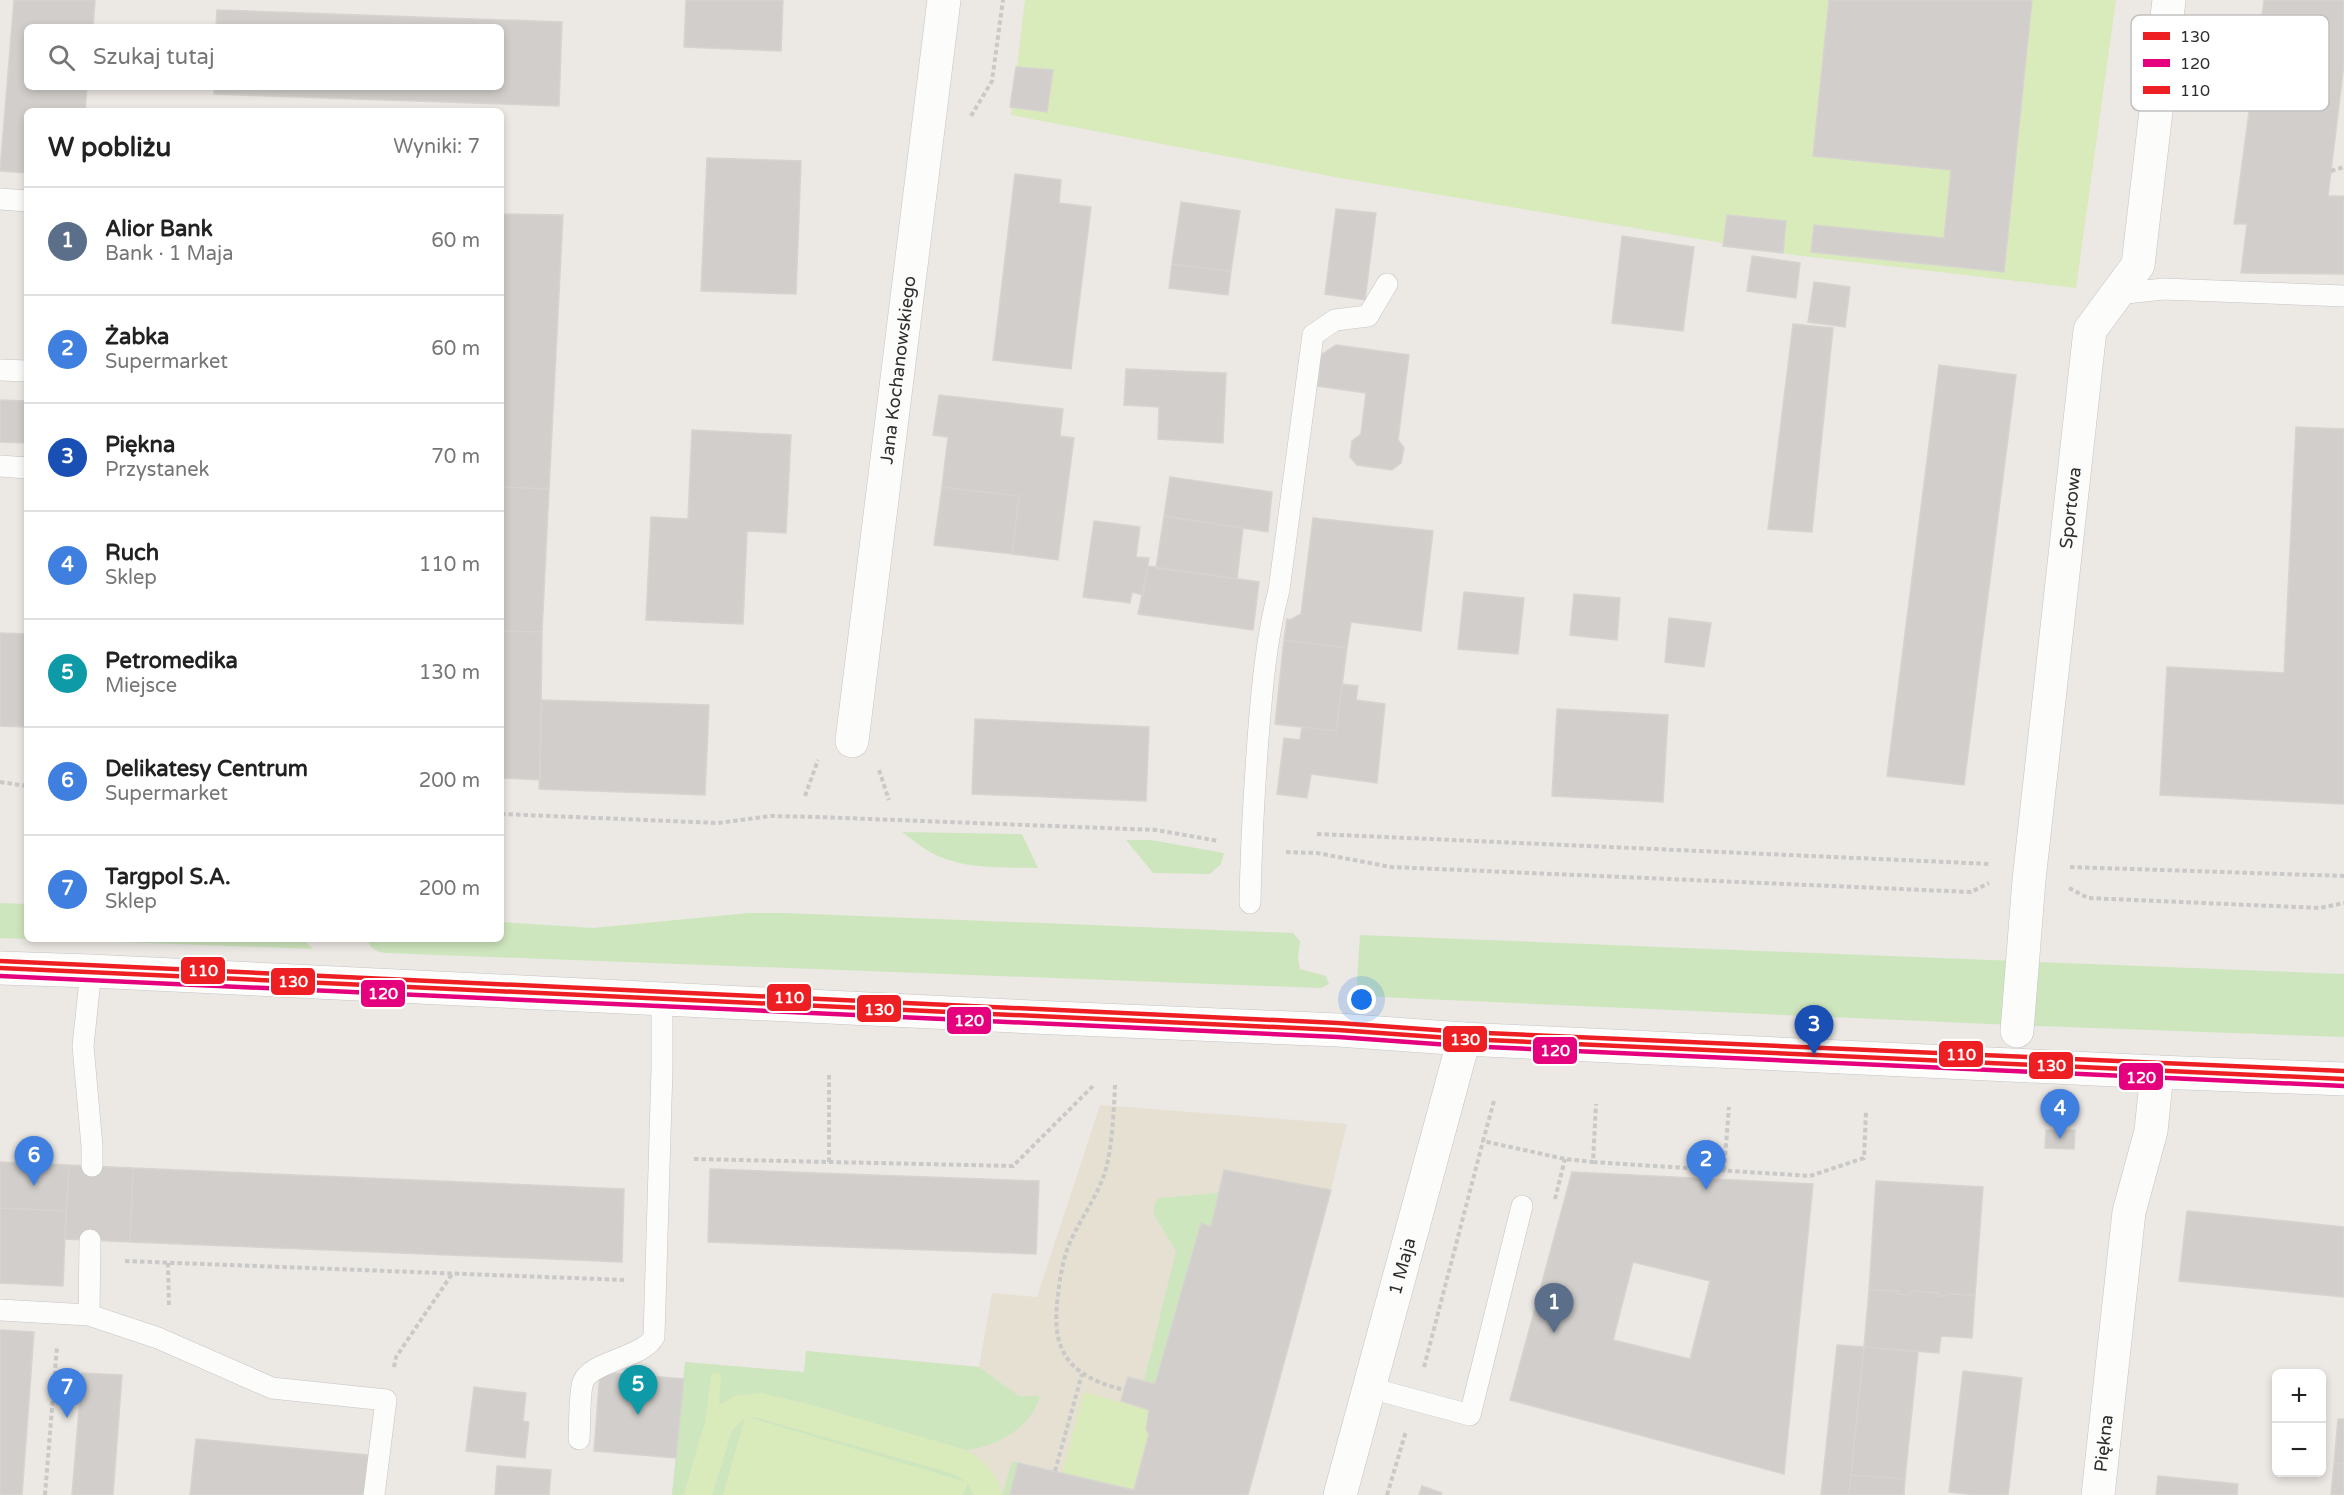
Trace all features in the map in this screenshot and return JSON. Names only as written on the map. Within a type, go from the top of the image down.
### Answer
[{"type":"street","name":"Jana Kochanowskiego","points":[[852,741],[944,0]]},
{"type":"street","name":"Sportowa","points":[[2167,15],[2169,0]]},
{"type":"street","name":"Sportowa","points":[[2017,1031],[2030,873],[2090,330],[2138,265],[2156,111]]},
{"type":"street","points":[[0,968],[1338,1030],[1464,1039],[1981,1064],[2344,1079]]},
{"type":"street","points":[[1981,1064],[2017,1031],[2055,1067]]},
{"type":"street","name":"1 Maja","points":[[1340,1495],[1464,1039]]},
{"type":"street","name":"Piękna","points":[[2098,1495],[2129,1212],[2151,1131],[2157,1072]]},
{"type":"lane","points":[[0,199],[24,201]]},
{"type":"lane","points":[[1250,903],[1251,847],[1262,680],[1271,620],[1279,590],[1313,335],[1335,320],[1368,316],[1387,284]]},
{"type":"lane","points":[[2116,294],[2164,289],[2344,296]]},
{"type":"lane","points":[[0,370],[24,371]]},
{"type":"lane","points":[[0,466],[24,468]]},
{"type":"lane","points":[[91,971],[83,1046],[92,1166]]},
{"type":"lane","points":[[579,1439],[583,1382],[593,1371],[646,1346],[654,1336],[662,999]]},
{"type":"lane","points":[[1370,1388],[1470,1415],[1522,1206]]},
{"type":"lane","points":[[89,1315],[91,1250]]},
{"type":"lane","points":[[0,1310],[89,1315],[158,1338],[272,1388],[386,1400],[374,1495]]},
{"type":"path","points":[[2331,171],[2344,166]]},
{"type":"path","points":[[0,782],[24,786]]},
{"type":"path","points":[[504,814],[718,823],[789,816],[1156,830],[1277,852],[1317,853],[1391,867],[1971,892],[2000,878],[2030,873],[2088,897],[2320,908],[2344,903]]},
{"type":"path","points":[[1317,834],[2030,873],[2344,876]]},
{"type":"path","points":[[829,1074],[829,1162]]},
{"type":"path","points":[[660,1158],[1013,1166],[1095,1084]]},
{"type":"path","points":[[1115,1085],[1106,1171],[1084,1218],[1071,1239],[1063,1260],[1055,1328],[1061,1351],[1082,1374],[1103,1385],[1124,1390]]},
{"type":"path","points":[[1494,1101],[1483,1141],[1565,1159],[1593,1162],[1810,1176],[1864,1158],[1866,1112]]},
{"type":"path","points":[[1593,1162],[1596,1104]]},
{"type":"path","points":[[1724,1170],[1729,1107]]},
{"type":"path","points":[[91,1250],[452,1274],[657,1281]]},
{"type":"path","points":[[386,1400],[396,1358],[452,1274]]},
{"type":"path","points":[[45,1495],[60,1314]]},
{"type":"path","points":[[1055,1471],[1082,1374]]},
{"type":"path","points":[[1387,1495],[1415,1400]]},
{"type":"shaded area","points":[[1100,1105],[1347,1124],[1248,1495],[672,1495],[685,1362],[804,1372],[806,1351],[979,1367],[992,1293],[1037,1297]]},
{"type":"green space","points":[[1025,0],[2116,0],[2076,288],[1794,255],[1340,178],[1011,115]]},
{"type":"green space","points":[[902,832],[1022,834],[1038,868],[970,865],[957,862],[928,851]]},
{"type":"green space","points":[[1126,840],[1151,840],[1224,853],[1221,864],[1210,874],[1153,873]]},
{"type":"green space","points":[[0,903],[24,904],[24,939],[0,938]]},
{"type":"green space","points":[[749,913],[785,913],[1293,933],[1300,941],[1298,959],[1300,969],[1326,976],[1329,984],[1321,988],[385,953],[374,949],[369,942],[504,942],[504,922],[593,928]]},
{"type":"green space","points":[[1360,935],[2344,974],[2344,1037],[1356,996]]},
{"type":"green space","points":[[123,942],[306,942],[313,949]]},
{"type":"green space","points":[[1219,1193],[1211,1227],[1201,1224],[1155,1384],[1144,1381],[1176,1251],[1154,1215],[1154,1204],[1159,1198]]},
{"type":"green space","points":[[806,1351],[979,1367],[1019,1396],[1040,1396],[1029,1418],[1011,1434],[989,1445],[966,1450],[811,1405],[760,1393],[735,1396],[718,1406],[721,1374],[712,1373],[705,1422],[684,1495],[672,1495],[685,1362],[804,1372]]},
{"type":"green space","points":[[712,1373],[721,1374],[719,1406],[735,1396],[760,1393],[811,1405],[966,1450],[979,1458],[994,1474],[1002,1495],[974,1495],[968,1483],[963,1495],[723,1495],[745,1418],[732,1430],[712,1495],[684,1495],[705,1422]],"holes":[[[748,1417],[755,1417],[955,1474],[966,1482]]]},
{"type":"green space","points":[[1084,1392],[1149,1410],[1146,1429],[1149,1434],[1134,1490],[1062,1473]]},
{"type":"green space","points":[[746,1417],[755,1417],[955,1474],[967,1482],[974,1495],[963,1495],[967,1483],[745,1418],[723,1495],[712,1495],[732,1430]]},
{"type":"green space","points":[[1012,1461],[1018,1463],[1010,1495],[1002,1495]]},
{"type":"building","points":[[14,0],[95,0],[93,24],[24,24],[24,90],[87,90],[85,108],[24,108],[24,173],[0,171]]},
{"type":"building","points":[[686,0],[783,0],[781,51],[684,47]]},
{"type":"building","points":[[1829,0],[2032,0],[2004,272],[1811,252],[1814,225],[1944,238],[1951,170],[1813,156]]},
{"type":"building","points":[[2264,0],[2344,0],[2344,64],[2328,196],[2344,196],[2344,274],[2241,273],[2247,224],[2234,224],[2249,111],[2329,111],[2329,15],[2262,15]]},
{"type":"building","points":[[217,10],[562,22],[559,106],[214,94],[214,90],[504,90],[504,24],[216,24]]},
{"type":"building","points":[[1016,67],[1053,70],[1047,112],[1010,107]]},
{"type":"building","points":[[707,158],[801,161],[796,294],[701,291]]},
{"type":"building","points":[[1015,174],[1061,180],[1059,203],[1091,207],[1071,369],[993,360]]},
{"type":"building","points":[[1181,202],[1240,211],[1231,271],[1172,264]]},
{"type":"building","points":[[1336,209],[1376,213],[1365,300],[1325,294]]},
{"type":"building","points":[[504,214],[563,215],[549,489],[504,487]]},
{"type":"building","points":[[1727,215],[1786,221],[1783,253],[1723,246]]},
{"type":"building","points":[[1622,236],[1694,247],[1683,331],[1612,323]]},
{"type":"building","points":[[1752,256],[1800,263],[1796,298],[1747,291]]},
{"type":"building","points":[[1172,264],[1231,271],[1228,295],[1169,288]]},
{"type":"building","points":[[1814,282],[1850,287],[1845,327],[1808,322]]},
{"type":"building","points":[[1793,324],[1833,328],[1812,532],[1768,529]]},
{"type":"building","points":[[1336,345],[1409,355],[1398,440],[1404,448],[1401,463],[1392,470],[1357,465],[1350,457],[1352,441],[1361,434],[1366,393],[1318,386],[1321,355]]},
{"type":"building","points":[[1939,365],[2016,375],[1964,785],[1887,776]]},
{"type":"building","points":[[1126,369],[1226,373],[1223,443],[1158,439],[1159,407],[1124,405]]},
{"type":"building","points":[[939,395],[1063,409],[1060,436],[1074,438],[1058,560],[1012,554],[1019,496],[942,487],[948,437],[933,435]]},
{"type":"building","points":[[0,400],[24,401],[24,443],[0,442]]},
{"type":"building","points":[[2296,427],[2344,429],[2344,804],[2160,795],[2167,667],[2284,673]]},
{"type":"building","points":[[692,430],[791,435],[786,533],[747,531],[743,624],[646,620],[651,517],[688,519]]},
{"type":"building","points":[[1170,477],[1272,492],[1268,532],[1164,516]]},
{"type":"building","points":[[504,487],[549,489],[542,632],[504,631]]},
{"type":"building","points":[[942,487],[1019,496],[1012,554],[934,545]]},
{"type":"building","points":[[1164,516],[1243,528],[1237,579],[1156,568]]},
{"type":"building","points":[[1313,518],[1433,531],[1421,631],[1351,622],[1347,648],[1284,640],[1287,619],[1290,620],[1301,614]]},
{"type":"building","points":[[1094,521],[1140,527],[1136,557],[1149,558],[1143,595],[1132,592],[1130,603],[1083,597]]},
{"type":"building","points":[[1148,566],[1259,582],[1253,630],[1138,614]]},
{"type":"building","points":[[1464,592],[1524,598],[1518,654],[1458,649]]},
{"type":"building","points":[[1574,594],[1620,598],[1617,640],[1570,635]]},
{"type":"building","points":[[1669,618],[1711,623],[1704,667],[1665,662]]},
{"type":"building","points":[[504,631],[542,632],[540,780],[504,778]]},
{"type":"building","points":[[0,633],[24,634],[24,727],[0,726]]},
{"type":"building","points":[[1284,640],[1347,648],[1336,731],[1275,724]]},
{"type":"building","points":[[1342,684],[1358,686],[1356,700],[1385,704],[1377,783],[1311,774],[1307,798],[1277,794],[1284,738],[1300,740],[1302,727],[1336,731]]},
{"type":"building","points":[[542,700],[709,705],[705,795],[539,789]]},
{"type":"building","points":[[1557,709],[1668,715],[1663,802],[1552,796]]},
{"type":"building","points":[[975,719],[1149,727],[1146,801],[972,794]]},
{"type":"building","points":[[2046,1130],[2075,1130],[2074,1149],[2045,1148]]},
{"type":"building","points":[[0,1162],[69,1165],[66,1211],[0,1208]]},
{"type":"building","points":[[69,1165],[133,1168],[130,1242],[65,1239]]},
{"type":"building","points":[[133,1168],[624,1189],[622,1262],[130,1242]]},
{"type":"building","points":[[710,1169],[1039,1181],[1036,1254],[708,1242]]},
{"type":"building","points":[[1224,1170],[1331,1190],[1248,1495],[1010,1495],[1018,1463],[1134,1490],[1149,1434],[1146,1429],[1149,1410],[1121,1401],[1124,1390],[1128,1377],[1155,1384],[1201,1223],[1211,1227]]},
{"type":"building","points":[[1572,1172],[1813,1184],[1784,1474],[1510,1400]],"holes":[[[1633,1262],[1710,1281],[1690,1359],[1613,1340]]]},
{"type":"building","points":[[1876,1181],[1983,1187],[1975,1295],[1938,1296],[1939,1293],[1910,1291],[1910,1295],[1898,1294],[1899,1291],[1869,1290]]},
{"type":"building","points":[[0,1208],[66,1211],[63,1286],[0,1283]]},
{"type":"building","points":[[2187,1211],[2344,1227],[2344,1297],[2179,1281]]},
{"type":"building","points":[[1869,1290],[1899,1291],[1898,1294],[1910,1295],[1910,1291],[1939,1293],[1938,1296],[1975,1295],[1972,1338],[1941,1336],[1939,1353],[1864,1347]]},
{"type":"building","points":[[0,1330],[34,1332],[22,1495],[0,1495]]},
{"type":"building","points":[[1837,1345],[1864,1347],[1849,1495],[1821,1495]]},
{"type":"building","points":[[1864,1347],[1918,1352],[1905,1479],[1851,1475]]},
{"type":"building","points":[[1963,1371],[2022,1378],[2008,1495],[1949,1492]]},
{"type":"building","points":[[600,1372],[684,1379],[676,1458],[594,1451]]},
{"type":"building","points":[[82,1373],[122,1375],[113,1495],[72,1495]]},
{"type":"building","points":[[474,1387],[526,1393],[523,1421],[529,1422],[525,1458],[466,1451]]},
{"type":"building","points":[[2338,1419],[2344,1419],[2344,1464],[2334,1463]]},
{"type":"building","points":[[196,1439],[368,1455],[364,1495],[190,1495]]},
{"type":"building","points":[[2334,1463],[2344,1464],[2344,1495],[2331,1495]]},
{"type":"building","points":[[497,1466],[551,1470],[549,1495],[495,1495]]},
{"type":"building","points":[[1851,1475],[1905,1479],[1904,1495],[1849,1495]]},
{"type":"building","points":[[2158,1476],[2238,1484],[2237,1495],[2156,1495]]},
{"type":"building","points":[[1422,1486],[1442,1493],[1441,1495],[1419,1495]]},
{"type":"transit line","name":"110","points":[[0,961],[1338,1023],[1464,1032],[2344,1071]]},
{"type":"transit line","name":"130","points":[[0,968],[2344,1079]]},
{"type":"transit line","name":"120","points":[[0,976],[2344,1086]]},
{"type":"place","name":"Piękna","points":[[1814,1055]]},
{"type":"place","name":"Ruch","points":[[2060,1139]]},
{"type":"place","name":"Delikatesy Centrum","points":[[34,1186]]},
{"type":"place","name":"Żabka","points":[[1706,1190]]},
{"type":"place","name":"Alior Bank","points":[[1554,1333]]},
{"type":"place","name":"Petromedika","points":[[638,1415]]},
{"type":"place","name":"Targpol S.A.","points":[[67,1418]]}]
